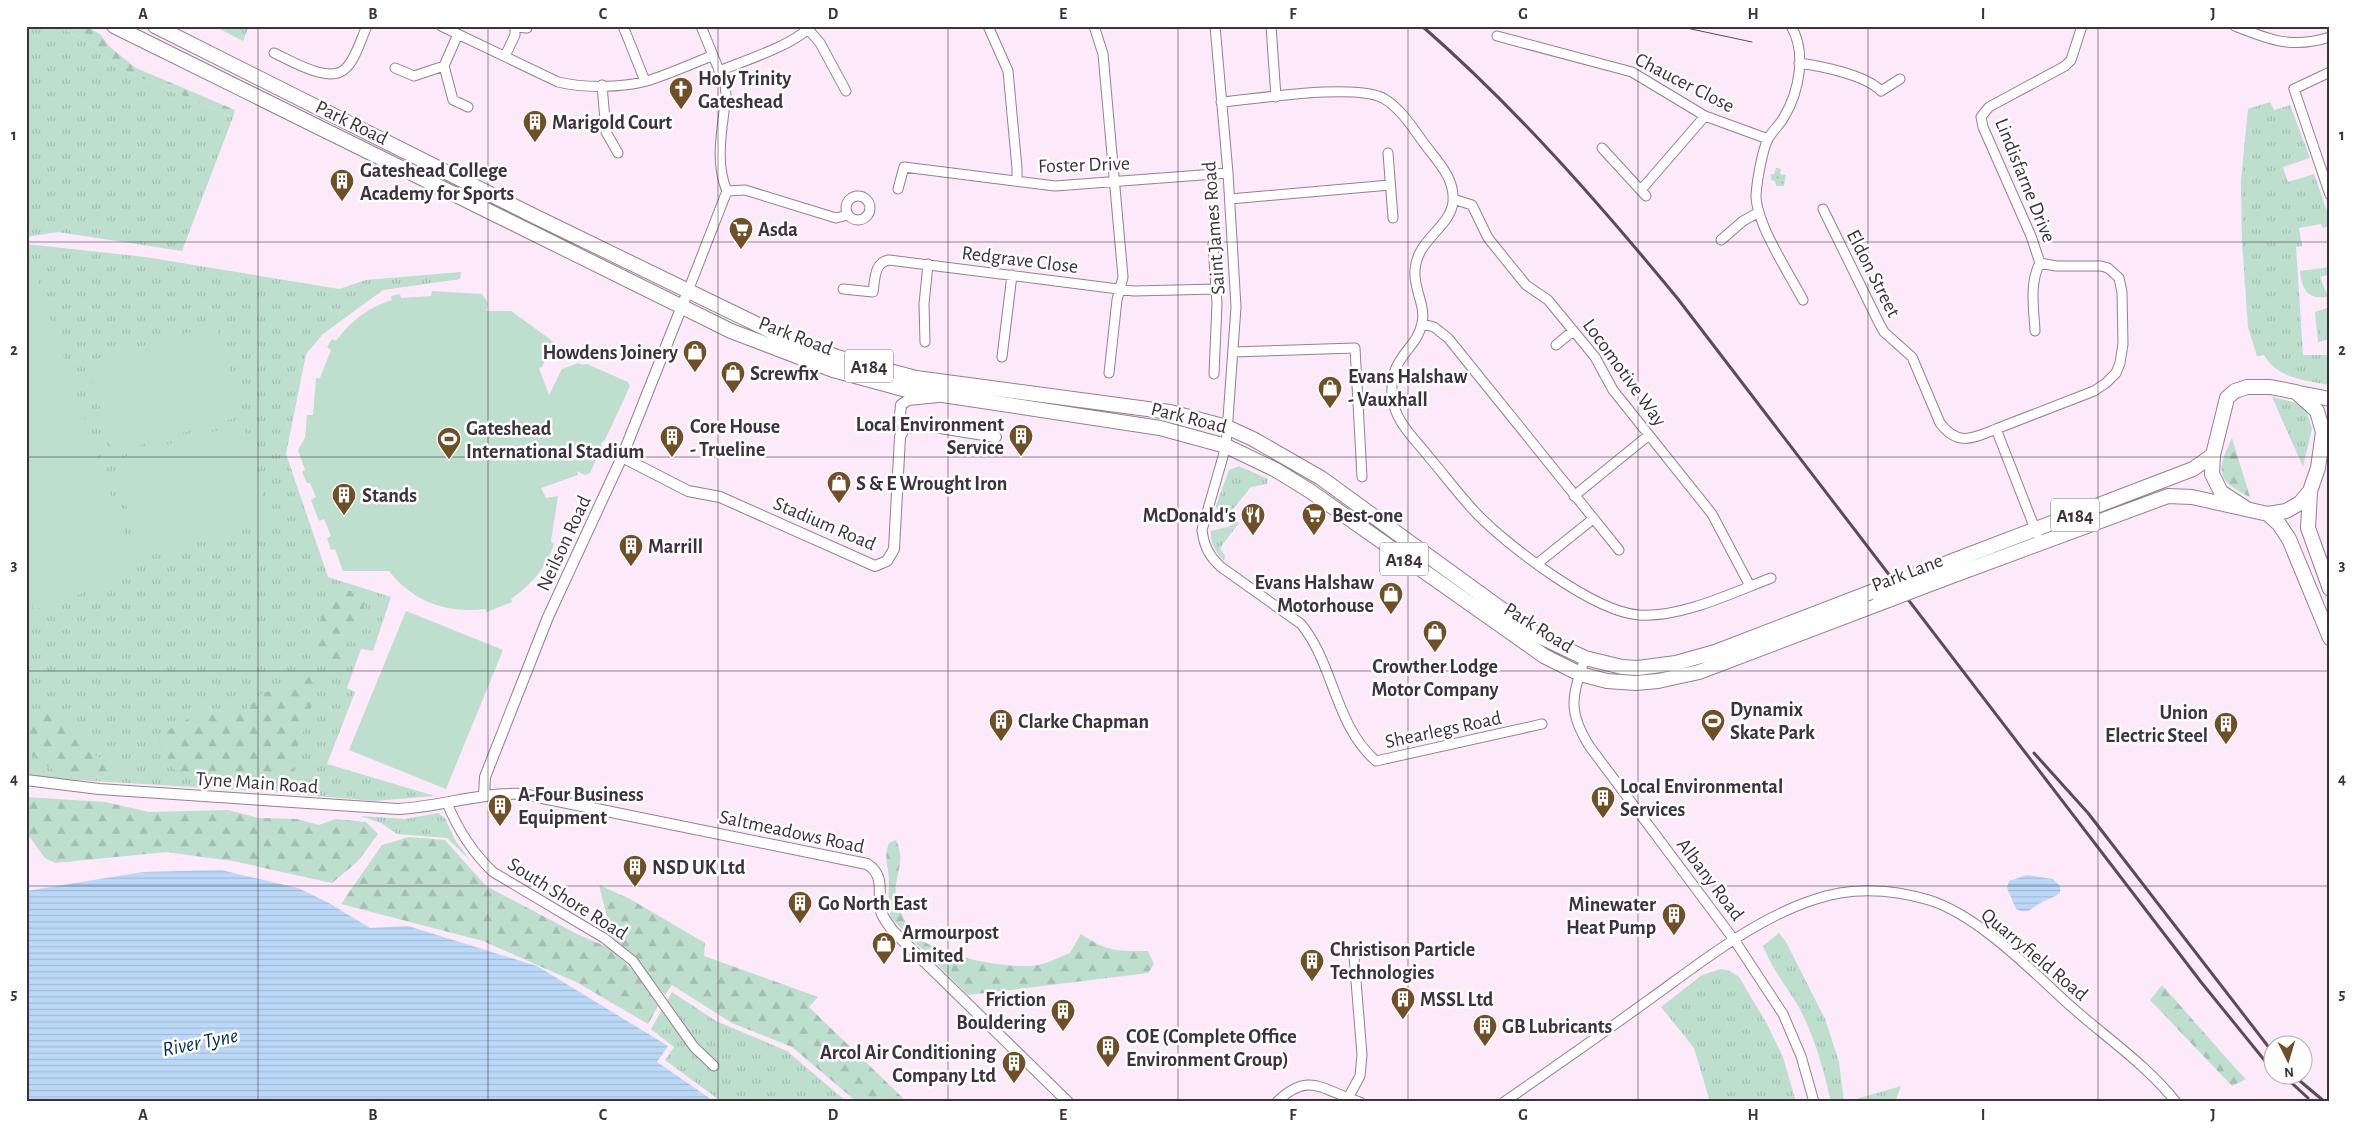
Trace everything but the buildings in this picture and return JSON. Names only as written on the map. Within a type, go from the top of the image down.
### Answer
[{"type":"highway","name":"Park Road","points":[[114,26],[731,331],[833,370],[903,389],[1160,428],[1226,446],[1276,470],[1310,491],[1514,638],[1556,664],[1580,674]]},
{"type":"highway","name":"Park Road","points":[[155,26],[688,291],[777,334],[837,357],[916,378],[1170,412],[1227,427],[1281,453],[1321,478],[1538,635],[1585,658]]},
{"type":"highway","points":[[317,127],[325,111]]},
{"type":"highway","name":"Park Lane","points":[[2247,509],[2228,498],[2217,487],[2212,474],[2213,455],[2228,398],[2235,391],[2255,386],[2270,387],[2330,399]]},
{"type":"highway","points":[[2296,392],[2317,411],[2326,442],[2310,491],[2308,521],[2310,533],[2330,589]]},
{"type":"highway","points":[[1129,424],[1132,408]]},
{"type":"highway","name":"Park Lane","points":[[1580,674],[1620,683],[1658,682],[1677,678],[1743,656],[1941,580],[2193,469],[2213,455]]},
{"type":"highway","name":"Park Lane","points":[[1585,658],[1622,667],[1638,668],[1676,664],[1715,652],[1934,568],[2168,496],[2192,497],[2268,514],[2292,509],[2310,491]]},
{"type":"highway","points":[[2268,514],[2279,524],[2289,538],[2330,638]]},
{"type":"street","points":[[274,53],[317,72],[328,75],[340,74],[347,67],[367,26]]},
{"type":"street","points":[[441,26],[558,82],[573,86],[602,86],[645,81],[712,56]]},
{"type":"street","points":[[623,26],[645,81]]},
{"type":"street","points":[[688,291],[727,191],[722,179],[720,158],[726,94],[701,26]]},
{"type":"street","points":[[988,26],[1008,71],[1017,181]]},
{"type":"street","points":[[1094,26],[1103,54],[1123,277],[1117,300],[1109,374]]},
{"type":"street","name":"Saint James Road","points":[[1215,26],[1236,290],[1227,427]]},
{"type":"street","points":[[1271,26],[1276,97]]},
{"type":"street","points":[[1791,26],[1797,37],[1799,63],[1794,99],[1784,118],[1768,139],[1756,196],[1759,212],[1767,232],[1803,300]]},
{"type":"street","name":"Lindisfarne Drive","points":[[1996,429],[2094,391],[2116,373],[2120,363],[2123,344],[2122,292],[2119,278],[2115,273],[2101,266],[2056,266],[2040,263],[2031,236],[1983,127],[1981,117],[1989,107],[2065,66],[2070,60],[2082,26]]},
{"type":"street","points":[[2235,26],[2262,37],[2288,43],[2312,43],[2330,37]]},
{"type":"street","points":[[505,56],[515,35],[515,27],[527,28]]},
{"type":"street","points":[[719,71],[782,45],[809,28],[820,43],[846,91]]},
{"type":"street","points":[[458,34],[444,66],[453,100],[468,107]]},
{"type":"street","name":"Chaucer Close","points":[[1497,36],[1632,72],[1705,116],[1768,139]]},
{"type":"street","points":[[1799,63],[1814,65],[1874,83],[1881,91],[1900,79]]},
{"type":"street","points":[[395,68],[414,76],[444,66]]},
{"type":"street","points":[[2330,72],[2294,89],[2330,195]]},
{"type":"street","points":[[602,86],[606,132],[618,153]]},
{"type":"street","points":[[1221,102],[1361,91],[1383,98],[1399,113],[1444,170],[1451,183],[1453,199],[1448,215],[1427,240],[1416,262],[1415,280],[1421,306],[1422,324],[1418,334],[1401,357],[1394,372],[1392,394],[1396,412],[1404,428],[1477,514],[1493,530],[1538,563],[1604,606],[1617,611],[1640,615],[1681,610],[1771,578]]},
{"type":"street","points":[[1602,148],[1644,193],[1705,116]]},
{"type":"street","points":[[1388,152],[1393,218]]},
{"type":"street","name":"Foster Drive","points":[[898,189],[904,168],[1055,186],[1228,173]]},
{"type":"street","points":[[1230,199],[1390,185]]},
{"type":"street","points":[[727,191],[745,190],[836,218],[848,215]]},
{"type":"street","name":"Locomotive Way","points":[[1453,199],[1472,205],[1488,238],[1526,285],[1548,300],[1598,362],[1613,390],[1712,514],[1750,586]]},
{"type":"street","name":"Eldon Street","points":[[1823,209],[1884,332],[1912,357],[1940,423],[1955,438],[1966,439],[1996,429]]},
{"type":"street","points":[[1722,240],[1743,221],[1759,212]]},
{"type":"street","points":[[1213,244],[1217,289],[1214,374]]},
{"type":"street","name":"Redgrave Close","points":[[843,289],[873,292],[879,266],[883,261],[928,264],[1121,289],[1217,289]]},
{"type":"street","points":[[2035,331],[2034,273],[2040,263]]},
{"type":"street","points":[[924,342],[924,304],[928,264]]},
{"type":"street","points":[[1002,357],[1012,275]]},
{"type":"street","name":"Neilson Road","points":[[484,795],[485,777],[548,618],[622,457],[688,291]]},
{"type":"street","points":[[1422,324],[1434,327],[1448,338],[1619,550]]},
{"type":"street","points":[[1556,345],[1573,331]]},
{"type":"street","points":[[1233,352],[1355,348],[1362,477]]},
{"type":"street","name":"Stadium Road","points":[[622,457],[688,490],[720,497],[876,566],[887,561],[894,549],[900,437],[904,428],[900,415],[901,405],[908,400],[944,396]]},
{"type":"street","points":[[904,428],[922,425],[996,437]]},
{"type":"street","name":"Shearlegs Road","points":[[1227,427],[1226,446],[1202,530],[1206,547],[1210,556],[1221,567],[1300,624],[1310,635],[1344,717],[1363,750],[1376,761],[1386,760],[1542,724]]},
{"type":"street","points":[[1996,429],[2038,536]]},
{"type":"street","points":[[1574,496],[1649,435]]},
{"type":"street","points":[[1538,563],[1593,519]]},
{"type":"street","name":"Albany Road","points":[[1504,1102],[1704,960],[1735,941],[1581,733],[1577,725],[1574,709],[1574,693],[1585,658]]},
{"type":"street","name":"Tyne Main Road","points":[[26,780],[99,790],[398,809],[447,803],[484,795]]},
{"type":"street","name":"Saltmeadows Road","points":[[484,795],[502,793],[523,794],[867,864],[873,868],[880,879],[881,909],[884,919],[893,931],[1068,1102]]},
{"type":"street","name":"South Shore Road","points":[[447,803],[461,833],[480,860],[492,872],[604,938],[633,961],[694,1047],[714,1066]]},
{"type":"street","name":"Quarryfield Road","points":[[1735,941],[1769,918],[1814,899],[1851,891],[1891,892],[1930,900],[1960,914],[1986,932],[2149,1072],[2176,1102]]},
{"type":"street","points":[[1735,941],[1783,1014],[1793,1036],[1814,1102]]},
{"type":"street","points":[[1348,1098],[1360,1076],[1362,1055],[1354,956]]},
{"type":"street","points":[[1277,1102],[1290,1089],[1309,1083],[1360,1102]]},
{"type":"green space","points":[[29,26],[58,26],[92,45],[122,70],[233,117],[182,251],[58,232],[26,237],[26,38]]},
{"type":"green space","points":[[58,26],[86,26],[100,34],[110,47],[136,68],[235,110],[233,117],[122,70],[92,45]]},
{"type":"green space","points":[[214,26],[249,26],[243,41]]},
{"type":"green space","points":[[2270,102],[2274,110],[2290,105],[2310,158],[2283,167],[2288,182],[2314,174],[2330,220],[2330,226],[2323,228],[2321,224],[2299,228],[2302,246],[2296,247],[2303,355],[2330,355],[2330,385],[2302,380],[2284,374],[2270,363],[2264,355],[2257,356],[2248,327],[2242,241],[2241,180],[2248,109]]},
{"type":"green space","points":[[1776,168],[1781,169],[1780,174],[1786,175],[1784,186],[1776,186],[1775,181],[1771,180],[1771,174],[1774,174]]},
{"type":"green space","points":[[26,244],[145,257],[339,289],[366,280],[461,272],[460,279],[383,290],[323,334],[306,354],[286,454],[328,577],[391,597],[373,651],[361,649],[347,688],[355,692],[327,764],[435,796],[374,801],[273,792],[45,778],[26,773]]},
{"type":"green space","points":[[2330,267],[2330,274],[2320,277],[2328,297],[2310,295],[2304,288],[2300,271]]},
{"type":"green space","points":[[36,276],[138,574],[34,610],[26,586],[26,280]]},
{"type":"green space","name":"Gateshead International Stadium","points":[[432,291],[482,294],[488,303],[486,311],[511,311],[554,342],[542,367],[539,368],[549,395],[562,369],[578,363],[587,364],[628,382],[630,386],[605,440],[601,443],[602,447],[590,473],[585,475],[577,471],[578,475],[541,488],[546,498],[558,496],[551,541],[554,544],[547,561],[532,581],[511,599],[512,602],[487,612],[486,609],[458,610],[432,604],[409,591],[389,571],[343,571],[335,549],[331,550],[327,538],[331,536],[324,519],[319,521],[311,500],[316,497],[310,483],[307,483],[302,472],[305,470],[298,450],[305,438],[307,415],[313,415],[316,378],[320,378],[331,350],[327,347],[332,339],[336,341],[360,316],[392,300],[391,296],[400,294],[401,298],[431,296]]},
{"type":"green space","points":[[2330,307],[2330,339],[2318,342],[2315,312]]},
{"type":"green space","points":[[216,325],[242,416],[113,453],[87,362]]},
{"type":"green space","points":[[2272,397],[2297,403],[2306,409],[2312,429],[2303,467]]},
{"type":"green space","points":[[243,423],[270,521],[141,558],[113,460]]},
{"type":"green space","points":[[2232,438],[2250,497],[2231,486],[2222,474],[2223,459]]},
{"type":"green space","points":[[1239,466],[1268,479],[1267,484],[1251,487],[1229,514],[1221,515],[1217,511],[1216,506],[1229,470]]},
{"type":"green space","points":[[1237,521],[1239,523],[1220,548],[1225,556],[1224,561],[1216,551],[1211,531],[1228,527]]},
{"type":"green space","points":[[344,588],[367,599],[333,677],[311,647],[329,595]]},
{"type":"green space","points":[[406,611],[503,650],[446,789],[349,750]]},
{"type":"green space","points":[[311,664],[320,682],[293,761],[294,783],[214,780],[178,776],[156,736],[192,717],[244,711],[263,693],[288,685]]},
{"type":"green space","points":[[32,712],[55,712],[72,729],[87,739],[92,753],[121,771],[114,777],[56,772],[28,752],[26,719]]},
{"type":"green space","points":[[26,797],[105,802],[149,812],[228,810],[259,818],[297,819],[319,825],[335,819],[366,822],[378,834],[357,862],[332,883],[233,861],[166,852],[55,863],[45,858],[26,832]]},
{"type":"green space","points":[[438,813],[445,818],[455,840],[470,860],[447,838],[397,834],[381,823],[360,816],[405,819]]},
{"type":"green space","points":[[409,837],[445,840],[486,886],[577,934],[612,949],[636,974],[658,1006],[648,1024],[578,983],[483,941],[341,904],[382,845]]},
{"type":"green space","points":[[896,840],[899,848],[900,862],[896,883],[896,896],[900,909],[905,922],[913,933],[934,947],[962,957],[995,964],[1011,966],[1038,965],[1070,953],[1081,934],[1105,947],[1128,951],[1148,951],[1154,964],[1148,973],[968,995],[891,918],[886,853],[889,843]]},
{"type":"green space","points":[[599,885],[630,899],[705,943],[704,956],[818,997],[809,1007],[907,1102],[857,1102],[792,1047],[732,1023],[672,985],[665,995],[635,959],[605,930],[607,917]]},
{"type":"green space","points":[[1779,933],[1786,942],[1825,1019],[1839,1062],[1844,1102],[1831,1102],[1819,1057],[1807,1024],[1763,946]]},
{"type":"green space","points":[[1721,969],[1730,971],[1739,977],[1767,1024],[1783,1057],[1796,1102],[1710,1102],[1694,1048],[1661,1007],[1702,975]]},
{"type":"green space","points":[[2162,985],[2246,1079],[2232,1086],[2150,1000]]},
{"type":"green space","points":[[672,992],[716,1021],[787,1051],[847,1102],[722,1102],[665,1060],[674,1047],[651,1029]]},
{"type":"green space","points":[[1901,1086],[1895,1102],[1846,1102]]},
{"type":"water","name":"River Tyne","points":[[221,870],[298,888],[329,903],[370,928],[408,926],[537,966],[668,1046],[657,1062],[715,1102],[26,1102],[26,891],[143,872]]},
{"type":"water","points":[[2027,875],[2053,879],[2060,886],[2060,893],[2027,911],[2016,909],[2007,888],[2009,881]]},
{"type":"tram line","points":[[1677,26],[1752,42]]},
{"type":"railway","points":[[1422,26],[1491,90],[1556,157],[1678,299],[2201,982],[2264,1060]]},
{"type":"railway","points":[[2034,753],[2088,813],[2264,1041]]},
{"type":"railway","points":[[2295,1086],[2308,1098]]},
{"type":"railway","points":[[2306,1086],[2325,1102]]},
{"type":"place","name":"Holy Trinity Gateshead","points":[[681,110]]},
{"type":"place","name":"Marigold Court","points":[[535,143]]},
{"type":"place","name":"Gateshead College Academy for Sports","points":[[342,202]]},
{"type":"place","name":"Asda","points":[[741,250]]},
{"type":"place","name":"Howdens Joinery","points":[[695,373]]},
{"type":"place","name":"Screwfix","points":[[733,394]]},
{"type":"place","name":"Evans Halshaw - Vauxhall","points":[[1330,409]]},
{"type":"place","name":"Local Environment Service","points":[[1021,457]]},
{"type":"place","name":"Core House - Trueline","points":[[672,458]]},
{"type":"place","name":"Gateshead International Stadium","points":[[449,460]]},
{"type":"place","name":"S & E Wrought Iron","points":[[839,504]]},
{"type":"place","name":"Stands","points":[[344,516]]},
{"type":"place","name":"McDonald's","points":[[1253,536]]},
{"type":"place","name":"Best-one","points":[[1314,536]]},
{"type":"place","name":"Marrill","points":[[631,567]]},
{"type":"place","name":"Evans Halshaw Motorhouse","points":[[1391,615]]},
{"type":"place","name":"Crowther Lodge Motor Company","points":[[1435,653]]},
{"type":"place","name":"Clarke Chapman","points":[[1001,742]]},
{"type":"place","name":"Dynamix Skate Park","points":[[1713,742]]},
{"type":"place","name":"Union Electric Steel","points":[[2226,745]]},
{"type":"place","name":"Local Environmental Services","points":[[1603,819]]},
{"type":"place","name":"A-Four Business Equipment","points":[[500,827]]},
{"type":"place","name":"NSD UK Ltd","points":[[635,888]]},
{"type":"place","name":"Go North East","points":[[800,924]]},
{"type":"place","name":"Minewater Heat Pump","points":[[1674,936]]},
{"type":"place","name":"Armourpost Limited","points":[[884,965]]},
{"type":"place","name":"Christison Particle Technologies","points":[[1312,982]]},
{"type":"place","name":"MSSL Ltd","points":[[1403,1020]]},
{"type":"place","name":"Friction Bouldering","points":[[1063,1032]]},
{"type":"place","name":"GB Lubricants","points":[[1485,1047]]},
{"type":"place","name":"COE (Complete Office Environment Group)","points":[[1108,1068]]},
{"type":"place","name":"Arcol Air Conditioning Company Ltd","points":[[1014,1084]]}]
